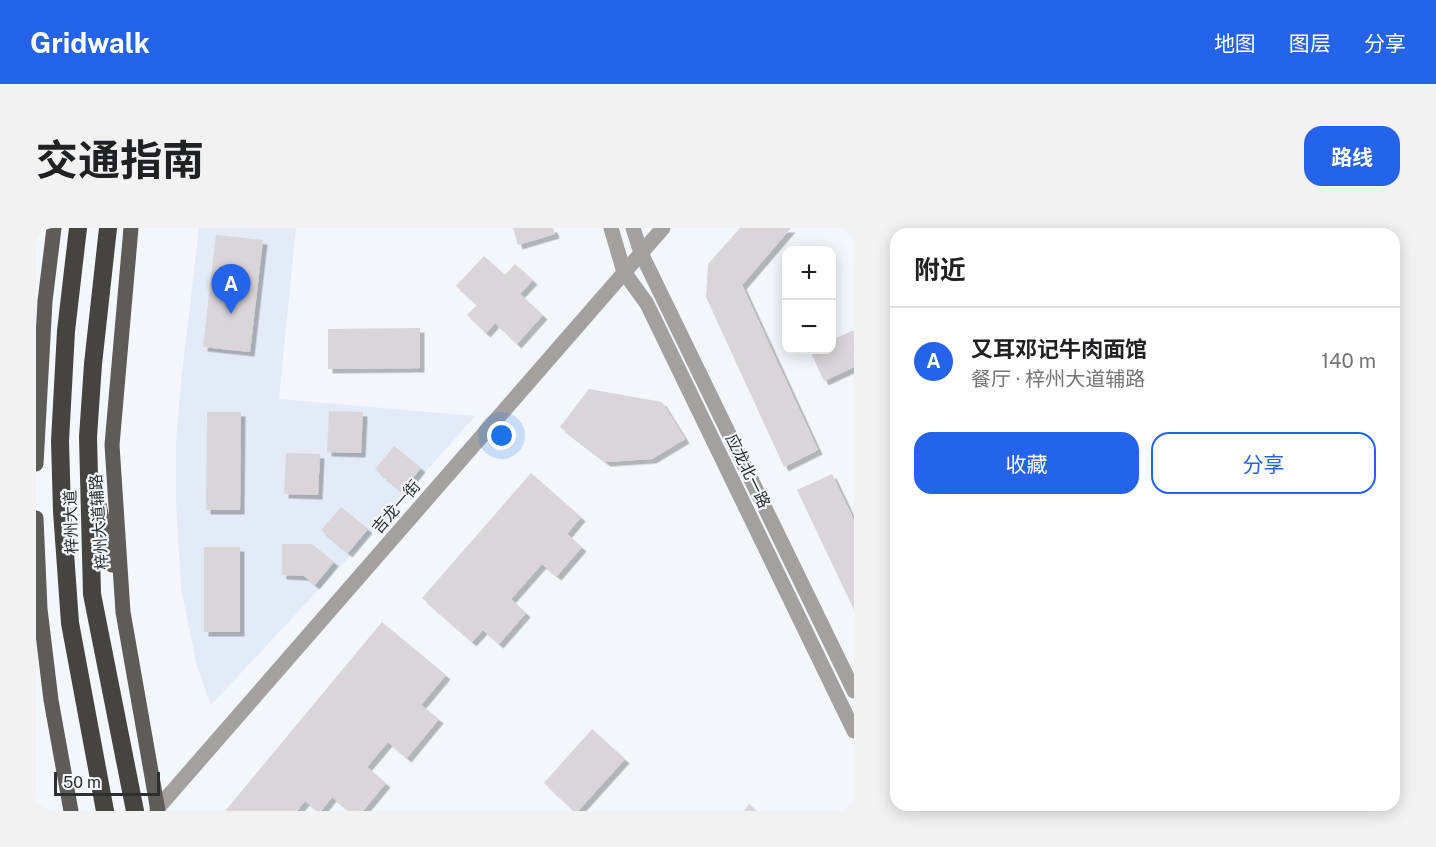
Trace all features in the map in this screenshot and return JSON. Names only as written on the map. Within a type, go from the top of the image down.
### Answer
[{"type":"highway","name":"梓州大道","points":[[78,228],[66,332],[60,441],[62,511],[70,623],[105,811]]},
{"type":"highway","name":"梓州大道","points":[[108,228],[93,364],[88,437],[92,594],[135,811]]},
{"type":"main road","points":[[36,464],[45,301],[54,228]]},
{"type":"main road","name":"梓州大道辅路","points":[[131,228],[112,445],[123,612],[158,810]]},
{"type":"main road","points":[[89,459],[125,624]]},
{"type":"main road","points":[[36,518],[40,609],[51,700],[70,810]]},
{"type":"street","name":"应龙北一路","points":[[611,228],[624,272],[647,304],[854,731]]},
{"type":"street","name":"应龙北一路","points":[[633,228],[641,253],[854,691]]},
{"type":"street","name":"吉龙一街","points":[[158,810],[663,228]]},
{"type":"shaded area","points":[[199,228],[296,228],[279,399],[475,416],[365,540],[211,705],[197,666],[181,589],[176,504],[176,443],[180,391]]},
{"type":"building","points":[[513,228],[553,228],[555,234],[518,245]]},
{"type":"building","points":[[740,228],[791,228],[742,285],[818,450],[784,467],[706,297],[708,264]]},
{"type":"building","points":[[216,235],[263,240],[250,352],[203,347]]},
{"type":"building","points":[[484,256],[505,275],[515,264],[533,280],[520,294],[543,315],[517,344],[495,323],[486,333],[467,315],[477,305],[456,286]]},
{"type":"building","points":[[420,328],[420,368],[328,369],[328,329]]},
{"type":"building","points":[[854,330],[854,367],[824,381],[811,354],[836,354],[836,338]]},
{"type":"building","points":[[589,389],[662,402],[685,439],[652,459],[606,462],[560,427]]},
{"type":"building","points":[[329,411],[363,412],[361,453],[327,452]]},
{"type":"building","points":[[207,412],[241,412],[240,510],[206,510]]},
{"type":"building","points":[[394,446],[421,468],[402,492],[375,469]]},
{"type":"building","points":[[286,453],[320,454],[318,495],[284,494]]},
{"type":"building","points":[[531,473],[581,517],[567,534],[582,547],[557,576],[542,564],[511,599],[526,613],[499,644],[483,630],[472,642],[422,598]]},
{"type":"building","points":[[832,474],[854,520],[854,610],[797,490]]},
{"type":"building","points":[[341,507],[368,529],[348,553],[321,530]]},
{"type":"building","points":[[282,544],[312,544],[334,562],[315,585],[304,576],[282,575]]},
{"type":"building","points":[[204,547],[240,547],[240,632],[204,632]]},
{"type":"building","points":[[382,622],[446,675],[421,705],[439,719],[407,758],[388,742],[367,767],[386,783],[363,811],[349,811],[332,797],[321,811],[305,801],[297,811],[225,811]]},
{"type":"building","points":[[592,729],[625,759],[578,811],[574,811],[544,783]]},
{"type":"building","points":[[749,804],[757,811],[744,811]]},
{"type":"place","name":"又耳邓记牛肉面馆","points":[[231,314]]}]
